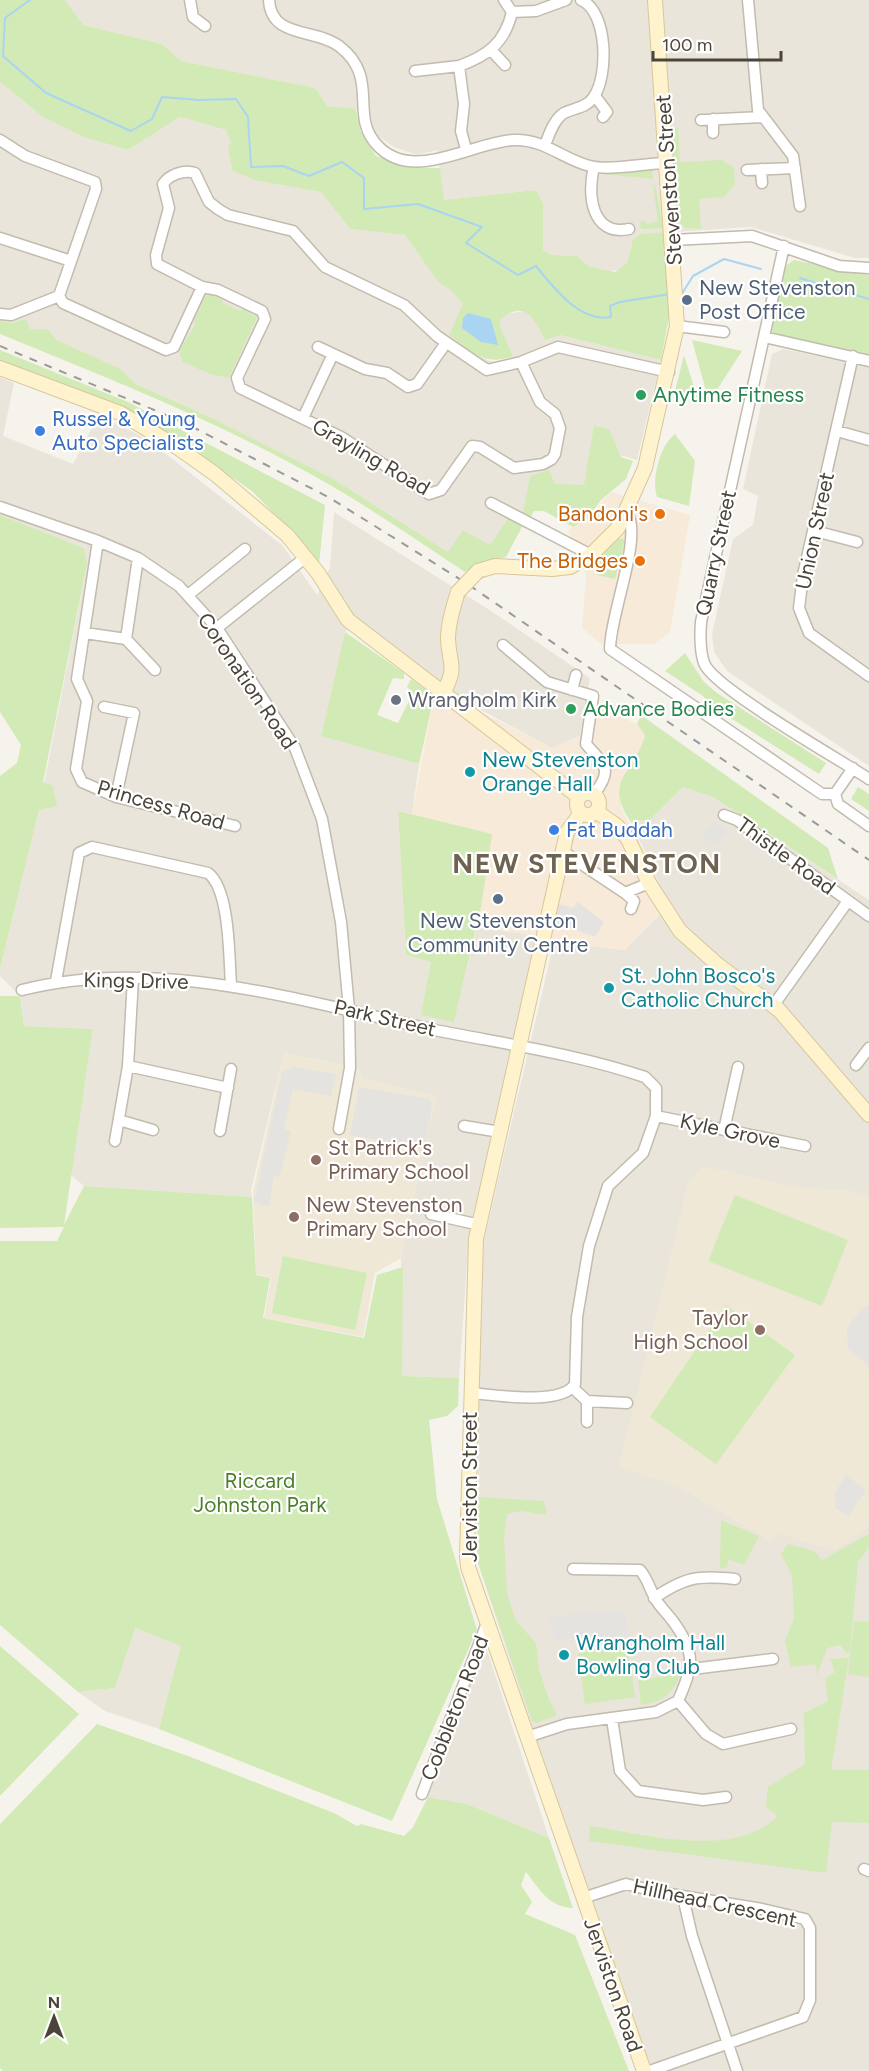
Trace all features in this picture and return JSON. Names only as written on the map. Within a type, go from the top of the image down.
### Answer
[{"type":"main road","name":"Stevenston Street","points":[[443,693],[453,670],[448,639],[451,613],[458,592],[478,571],[495,566],[552,569],[570,567],[591,555],[618,528],[627,513],[645,468],[669,372],[677,326],[656,0]]},
{"type":"main road","points":[[0,368],[112,410],[156,433],[254,504],[288,536],[306,558],[348,620],[579,797]]},
{"type":"main road","points":[[588,792],[594,794],[598,800],[596,810],[591,814],[581,813],[576,804],[579,797],[588,792]]},
{"type":"main road","points":[[596,810],[617,826],[628,839],[649,883],[680,931],[718,965],[773,1006],[869,1115]]},
{"type":"main road","name":"Jerviston Street","points":[[581,813],[567,832],[562,851],[480,1225],[473,1272],[467,1557],[487,1623],[583,1898]]},
{"type":"main road","name":"Jerviston Road","points":[[583,1898],[644,2071]]},
{"type":"street","points":[[190,0],[193,17],[205,26]]},
{"type":"street","points":[[269,0],[270,10],[284,28],[337,45],[358,66],[363,80],[364,123],[368,134],[387,154],[404,162],[421,162],[466,149],[514,140],[545,145],[594,167],[668,163]]},
{"type":"street","points":[[504,0],[512,12]]},
{"type":"street","points":[[512,12],[536,11],[566,0]]},
{"type":"street","points":[[545,145],[558,119],[590,102],[603,79],[602,42],[595,10],[581,0]]},
{"type":"street","points":[[748,0],[758,110],[793,156],[800,206]]},
{"type":"street","points":[[415,71],[459,66],[492,51],[501,39],[512,12]]},
{"type":"street","points":[[492,51],[505,65]]},
{"type":"street","points":[[459,66],[464,104],[461,131],[466,149]]},
{"type":"street","points":[[595,96],[607,112],[603,117]]},
{"type":"street","points":[[713,133],[707,120],[762,117]]},
{"type":"street","points":[[0,140],[25,156],[94,182],[96,189],[59,296],[63,303],[166,350],[174,347],[202,287]]},
{"type":"street","points":[[594,167],[589,188],[596,216],[604,227],[620,231],[629,229]]},
{"type":"street","points":[[747,170],[795,168]]},
{"type":"street","points":[[761,169],[762,183]]},
{"type":"street","name":"Grayling Road","points":[[446,343],[404,305],[325,267],[292,231],[228,215],[218,209],[209,202],[195,173],[187,171],[168,177],[162,188],[169,208],[156,255],[157,264],[202,287],[218,290],[262,311],[265,319],[237,378],[238,384],[243,390],[341,437],[424,492],[438,494],[472,446],[480,447],[514,468],[547,462],[555,454],[560,428],[557,418],[540,402],[521,362]]},
{"type":"street","points":[[798,183],[810,183]]},
{"type":"street","points":[[673,240],[752,236],[839,266],[869,268]]},
{"type":"street","points":[[0,238],[71,261]]},
{"type":"street","name":"Quarry Street","points":[[784,246],[701,622],[705,665],[722,683],[767,715],[869,779]]},
{"type":"street","points":[[0,314],[11,315],[59,296]]},
{"type":"street","points":[[677,326],[724,332]]},
{"type":"street","points":[[765,337],[869,361]]},
{"type":"street","points":[[318,347],[365,369],[387,374],[404,385],[413,387],[446,343],[487,370],[521,362],[558,347],[669,372]]},
{"type":"street","points":[[303,418],[333,354]]},
{"type":"street","name":"Union Street","points":[[853,356],[815,531],[803,575],[799,608],[809,633],[869,676]]},
{"type":"street","points":[[837,431],[869,440]]},
{"type":"street","points":[[491,503],[591,555]]},
{"type":"street","name":"Coronation Road","points":[[0,507],[98,541],[138,558],[188,595],[217,628],[295,748],[322,819],[341,922],[349,1009],[350,1068],[339,1129]]},
{"type":"street","points":[[627,513],[633,522],[630,550],[615,608],[610,649],[822,794],[835,794]]},
{"type":"street","points":[[815,531],[857,542]]},
{"type":"street","name":"Princess Road","points":[[98,541],[77,679],[87,701],[76,769],[82,782],[116,796],[235,826]]},
{"type":"street","points":[[188,595],[245,549]]},
{"type":"street","points":[[126,639],[138,558]]},
{"type":"street","points":[[217,628],[306,558]]},
{"type":"street","points":[[85,633],[126,639],[155,670]]},
{"type":"street","points":[[502,645],[547,682],[593,696],[586,744],[606,768],[606,775],[594,794]]},
{"type":"street","points":[[572,690],[576,675]]},
{"type":"street","points":[[104,707],[134,713],[116,796]]},
{"type":"street","points":[[835,794],[853,768]]},
{"type":"street","points":[[835,794],[838,804],[869,826]]},
{"type":"street","name":"Thistle Road","points":[[723,815],[736,820],[869,916]]},
{"type":"street","points":[[56,981],[79,853],[92,847],[208,873],[217,879],[223,898],[231,985]]},
{"type":"street","points":[[562,851],[625,893],[634,901],[631,909]]},
{"type":"street","points":[[625,893],[649,883]]},
{"type":"street","points":[[773,1006],[848,901]]},
{"type":"street","points":[[115,1141],[128,1066],[133,979]]},
{"type":"street","name":"Kings Drive","points":[[22,990],[56,981],[133,979],[231,985],[250,990]]},
{"type":"street","name":"Park Street","points":[[250,990],[520,1046],[645,1077],[656,1088],[656,1116]]},
{"type":"street","points":[[856,1065],[869,1048]]},
{"type":"street","points":[[128,1066],[228,1088]]},
{"type":"street","points":[[724,1130],[738,1067]]},
{"type":"street","points":[[220,1131],[231,1069]]},
{"type":"street","points":[[573,1388],[577,1317],[589,1246],[608,1186],[643,1153],[656,1116]]},
{"type":"street","name":"Kyle Grove","points":[[656,1116],[805,1146]]},
{"type":"street","points":[[119,1120],[153,1130]]},
{"type":"street","points":[[464,1126],[500,1132]]},
{"type":"street","points":[[432,1214],[480,1225]]},
{"type":"street","points":[[471,1393],[551,1397],[573,1388]]},
{"type":"street","points":[[573,1388],[588,1401],[627,1403]]},
{"type":"street","points":[[587,1422],[588,1401]]},
{"type":"street","points":[[527,1737],[567,1724],[656,1712],[678,1701],[692,1669],[690,1651],[684,1635],[654,1598],[650,1582],[640,1570],[573,1569]]},
{"type":"street","points":[[654,1598],[680,1580],[715,1577],[735,1579]]},
{"type":"street","name":"Cobbleton Road","points":[[422,1794],[487,1623]]},
{"type":"street","points":[[692,1669],[773,1659]]},
{"type":"street","points":[[678,1701],[706,1734],[723,1744],[791,1729]]},
{"type":"street","points":[[612,1719],[620,1771],[638,1791],[703,1800],[726,1797]]},
{"type":"street","name":"Hillhead Crescent","points":[[583,1898],[626,1884],[794,1917],[805,1920],[810,1928],[810,2000],[803,2017],[728,2046],[650,2071]]},
{"type":"street","points":[[684,1897],[692,1936],[737,2071]]},
{"type":"shaded area","points":[[65,0],[869,0],[869,258],[855,258],[751,227],[641,234],[633,239],[627,263],[622,269],[604,272],[590,267],[577,256],[552,255],[543,250],[543,203],[536,190],[444,200],[437,150],[417,155],[394,147],[375,134],[369,111],[326,106],[315,88],[181,61],[162,44],[83,25]]},
{"type":"shaded area","points":[[0,82],[43,117],[86,138],[128,150],[180,117],[226,130],[258,181],[321,192],[350,229],[405,235],[438,282],[454,292],[463,304],[481,357],[490,361],[498,362],[513,356],[501,329],[500,320],[507,314],[525,311],[560,335],[661,360],[637,460],[592,447],[584,486],[523,514],[513,510],[490,545],[448,552],[332,478],[210,417],[136,384],[121,369],[57,340],[48,329],[30,329],[26,319],[11,323],[0,321]]},
{"type":"shaded area","points":[[783,349],[869,367],[869,766],[727,671],[714,652],[712,634],[733,539],[753,525],[758,496],[743,489],[772,354]]},
{"type":"shaded area","points":[[0,377],[14,383],[3,436],[73,464],[99,415],[147,439],[283,546],[317,595],[330,568],[334,512],[491,611],[590,678],[580,736],[552,748],[427,681],[357,620],[345,632],[321,736],[419,764],[412,814],[398,811],[406,955],[431,962],[422,1015],[454,1021],[477,927],[539,936],[469,1234],[459,1378],[401,1376],[401,1258],[436,1096],[362,1079],[359,1068],[284,1053],[251,1190],[252,1197],[84,1186],[71,1175],[93,1029],[24,1026],[20,996],[0,976],[0,969],[39,810],[87,564],[84,548],[0,515]]},
{"type":"shaded area","points":[[611,492],[690,515],[670,632],[654,644],[601,644],[582,628],[586,576],[568,530],[588,518]]},
{"type":"shaded area","points":[[440,691],[552,748],[580,736],[586,702],[637,724],[645,735],[643,746],[626,768],[620,788],[621,808],[649,860],[667,906],[625,950],[554,942],[539,936],[477,927],[481,907],[412,814],[434,696]]},
{"type":"shaded area","points":[[683,787],[713,797],[869,900],[869,2071],[650,2071],[575,1858],[477,1560],[480,1257],[554,942],[625,950],[667,907],[631,822],[651,819]]},
{"type":"shaded area","points":[[713,820],[728,831],[716,847],[701,836]]},
{"type":"shaded area","points":[[578,902],[604,922],[595,937],[555,922],[559,904],[573,908]]},
{"type":"shaded area","points":[[284,1053],[359,1068],[362,1079],[437,1096],[401,1258],[375,1273],[363,1337],[264,1318],[271,1278],[256,1274],[253,1192]]},
{"type":"shaded area","points":[[295,1067],[336,1074],[331,1096],[293,1089],[284,1129],[291,1131],[280,1177],[274,1176],[269,1206],[254,1202],[282,1072]]},
{"type":"shaded area","points":[[359,1087],[429,1099],[432,1107],[426,1143],[421,1148],[350,1135]]},
{"type":"shaded area","name":"Taylor High School","points":[[702,1166],[802,1188],[848,1190],[869,1195],[869,1527],[834,1551],[781,1534],[770,1541],[678,1487],[619,1466],[688,1183]]},
{"type":"shaded area","points":[[869,1306],[869,1366],[848,1349],[847,1328],[862,1308]]},
{"type":"shaded area","points":[[846,1475],[866,1490],[848,1516],[835,1508],[835,1492]]},
{"type":"shaded area","points":[[625,1610],[629,1635],[573,1642],[572,1638],[554,1640],[550,1616]]},
{"type":"shaded area","points":[[134,1628],[182,1646],[159,1729],[105,1711],[78,1692],[115,1688]]},
{"type":"shaded area","points":[[484,1641],[549,1838],[467,1804],[428,1797]]},
{"type":"green space","points":[[0,0],[65,0],[83,25],[162,44],[181,61],[315,88],[327,106],[356,109],[360,130],[376,156],[412,168],[440,168],[444,200],[536,190],[543,203],[543,250],[552,255],[577,256],[590,267],[615,272],[627,263],[633,239],[641,234],[665,232],[671,306],[661,360],[560,335],[545,340],[533,319],[523,311],[516,311],[500,320],[501,329],[513,356],[494,360],[479,356],[449,335],[463,304],[453,292],[438,282],[405,235],[350,229],[321,192],[258,181],[233,171],[228,148],[231,142],[226,130],[180,117],[128,150],[86,138],[43,117],[0,82]]},
{"type":"green space","points":[[672,128],[678,128],[680,162],[722,160],[734,168],[735,184],[724,197],[699,199],[701,229],[685,228],[680,223]]},
{"type":"green space","points":[[652,169],[653,179],[603,174],[605,172]]},
{"type":"green space","points":[[653,185],[655,185],[663,228],[641,229],[640,223],[643,220],[647,224],[658,221]]},
{"type":"green space","points":[[794,260],[869,275],[869,355],[771,333],[784,267]]},
{"type":"green space","points":[[212,294],[222,299],[223,303],[240,311],[243,309],[257,317],[229,378],[210,374],[183,362],[179,351],[195,325],[194,320],[205,296]]},
{"type":"green space","points":[[26,319],[30,329],[48,329],[57,340],[121,369],[136,384],[210,417],[332,478],[448,552],[463,530],[490,545],[508,518],[523,525],[506,557],[484,561],[465,572],[395,525],[323,481],[245,439],[164,402],[0,334],[0,321],[11,323]]},
{"type":"green space","points":[[692,340],[742,351],[709,402]]},
{"type":"green space","points":[[0,350],[128,402],[325,505],[319,565],[299,539],[252,491],[155,426],[0,362]]},
{"type":"green space","points":[[684,355],[697,397],[675,391]]},
{"type":"green space","points":[[594,426],[609,429],[621,457],[633,461],[626,479],[601,500],[588,518],[573,527],[544,511],[534,511],[530,518],[523,514],[530,476],[549,470],[555,484],[584,485]]},
{"type":"green space","points":[[675,434],[695,461],[689,506],[657,497],[655,490],[656,472],[661,454]]},
{"type":"green space","points":[[0,515],[84,548],[87,564],[43,782],[53,786],[57,806],[39,810],[0,969],[0,776],[17,763],[21,745],[0,712]]},
{"type":"green space","points":[[620,538],[625,540],[615,579],[597,575],[588,563]]},
{"type":"green space","points":[[345,632],[404,673],[404,679],[393,678],[377,715],[398,723],[413,693],[407,687],[411,679],[434,696],[419,764],[321,736]]},
{"type":"green space","points":[[685,653],[704,682],[717,693],[826,763],[819,774],[710,705],[703,696],[665,671]]},
{"type":"green space","points":[[641,715],[828,848],[838,879],[713,797],[683,787],[651,819],[631,822],[619,796],[620,785],[645,735],[637,724]]},
{"type":"green space","points":[[858,787],[869,794],[869,811],[851,799]]},
{"type":"green space","points":[[398,811],[492,834],[481,907],[454,1022],[421,1015],[431,962],[406,955]]},
{"type":"green space","name":"Riccard Johnston Park","points":[[0,996],[20,996],[24,1026],[93,1029],[64,1225],[84,1186],[252,1197],[256,1275],[270,1278],[263,1318],[364,1338],[377,1275],[403,1267],[402,1376],[459,1378],[458,1406],[447,1416],[429,1420],[437,1499],[477,1630],[392,1821],[159,1729],[181,1646],[135,1628],[115,1688],[78,1692],[0,1625],[0,1241],[57,1241],[64,1227],[0,1228]]},
{"type":"green space","points":[[735,1195],[848,1240],[822,1306],[708,1261]]},
{"type":"green space","points":[[283,1256],[367,1273],[355,1330],[272,1313]]},
{"type":"green space","points":[[726,1305],[795,1355],[716,1464],[650,1417]]},
{"type":"green space","points":[[478,1497],[544,1501],[547,1515],[521,1511],[507,1514],[504,1537],[507,1594],[516,1621],[536,1643],[539,1669],[548,1697],[557,1715],[536,1723],[532,1721],[477,1560]]},
{"type":"green space","points":[[721,1520],[759,1536],[744,1565],[728,1559],[727,1567],[720,1569]]},
{"type":"green space","points":[[869,1534],[869,1547],[858,1562],[850,1651],[846,1653],[840,1645],[827,1648],[817,1675],[816,1664],[791,1667],[785,1641],[794,1619],[792,1575],[781,1554],[788,1544],[814,1551],[822,1560]]},
{"type":"green space","points":[[854,1621],[869,1622],[869,1677],[848,1674]]},
{"type":"green space","points":[[0,1646],[79,1714],[0,1796]]},
{"type":"green space","points":[[628,1647],[635,1697],[585,1704],[578,1653]]},
{"type":"green space","points":[[849,1658],[831,1770],[869,1770],[869,1823],[832,1822],[826,1873],[589,1841],[590,1826],[662,1838],[714,1841],[738,1837],[759,1829],[778,1816],[766,1807],[768,1787],[805,1764],[804,1713],[828,1701],[825,1678],[835,1672],[830,1659]]},
{"type":"green space","points":[[681,1674],[666,1696],[655,1702],[641,1705],[638,1680]]},
{"type":"green space","points":[[97,1724],[188,1756],[334,1813],[357,1826],[361,1824],[404,1836],[413,1827],[428,1797],[467,1804],[549,1838],[573,1908],[551,1901],[526,1872],[521,1885],[532,1902],[525,1914],[575,1935],[629,2071],[3,2071],[0,2068],[0,1824]]},
{"type":"water","points":[[468,313],[491,319],[498,345],[481,342],[462,328],[463,318]]},
{"type":"waterway","points":[[30,0],[5,18],[3,56],[46,93],[131,131],[152,119],[162,97],[199,100],[236,99],[248,117],[251,167],[283,166],[309,176],[342,162],[364,178],[364,209],[418,204],[482,227],[466,243],[518,275],[536,266],[559,293],[589,315],[611,317],[610,306],[620,302],[670,294]]},
{"type":"waterway","points":[[679,293],[683,292],[693,276],[724,259],[761,269]]},
{"type":"waterway","points":[[800,278],[869,299]]},
{"type":"railway","points":[[0,346],[183,422],[330,498],[466,583],[869,860]]},
{"type":"place","name":"New Stevenston Post Office","points":[[687,300]]},
{"type":"place","name":"Anytime Fitness","points":[[641,395]]},
{"type":"place","name":"Russel & Young Auto Specialists","points":[[40,431]]},
{"type":"place","name":"Bandoni's","points":[[660,514]]},
{"type":"place","name":"The Bridges","points":[[640,561]]},
{"type":"place","name":"Wrangholm Kirk","points":[[396,700]]},
{"type":"place","name":"Advance Bodies","points":[[571,709]]},
{"type":"place","name":"New Stevenston Orange Hall","points":[[470,772]]},
{"type":"place","name":"Fat Buddah","points":[[554,830]]},
{"type":"place","name":"New Stevenston Community Centre","points":[[498,899]]},
{"type":"place","name":"St. John Bosco's Catholic Church","points":[[609,988]]},
{"type":"place","name":"St Patrick's Primary School","points":[[316,1160]]},
{"type":"place","name":"New Stevenston Primary School","points":[[294,1217]]},
{"type":"place","name":"Taylor High School","points":[[760,1330]]},
{"type":"place","name":"Wrangholm Hall Bowling Club","points":[[564,1655]]},
{"type":"district","name":"NEW STEVENSTON","points":[[587,864]]}]
